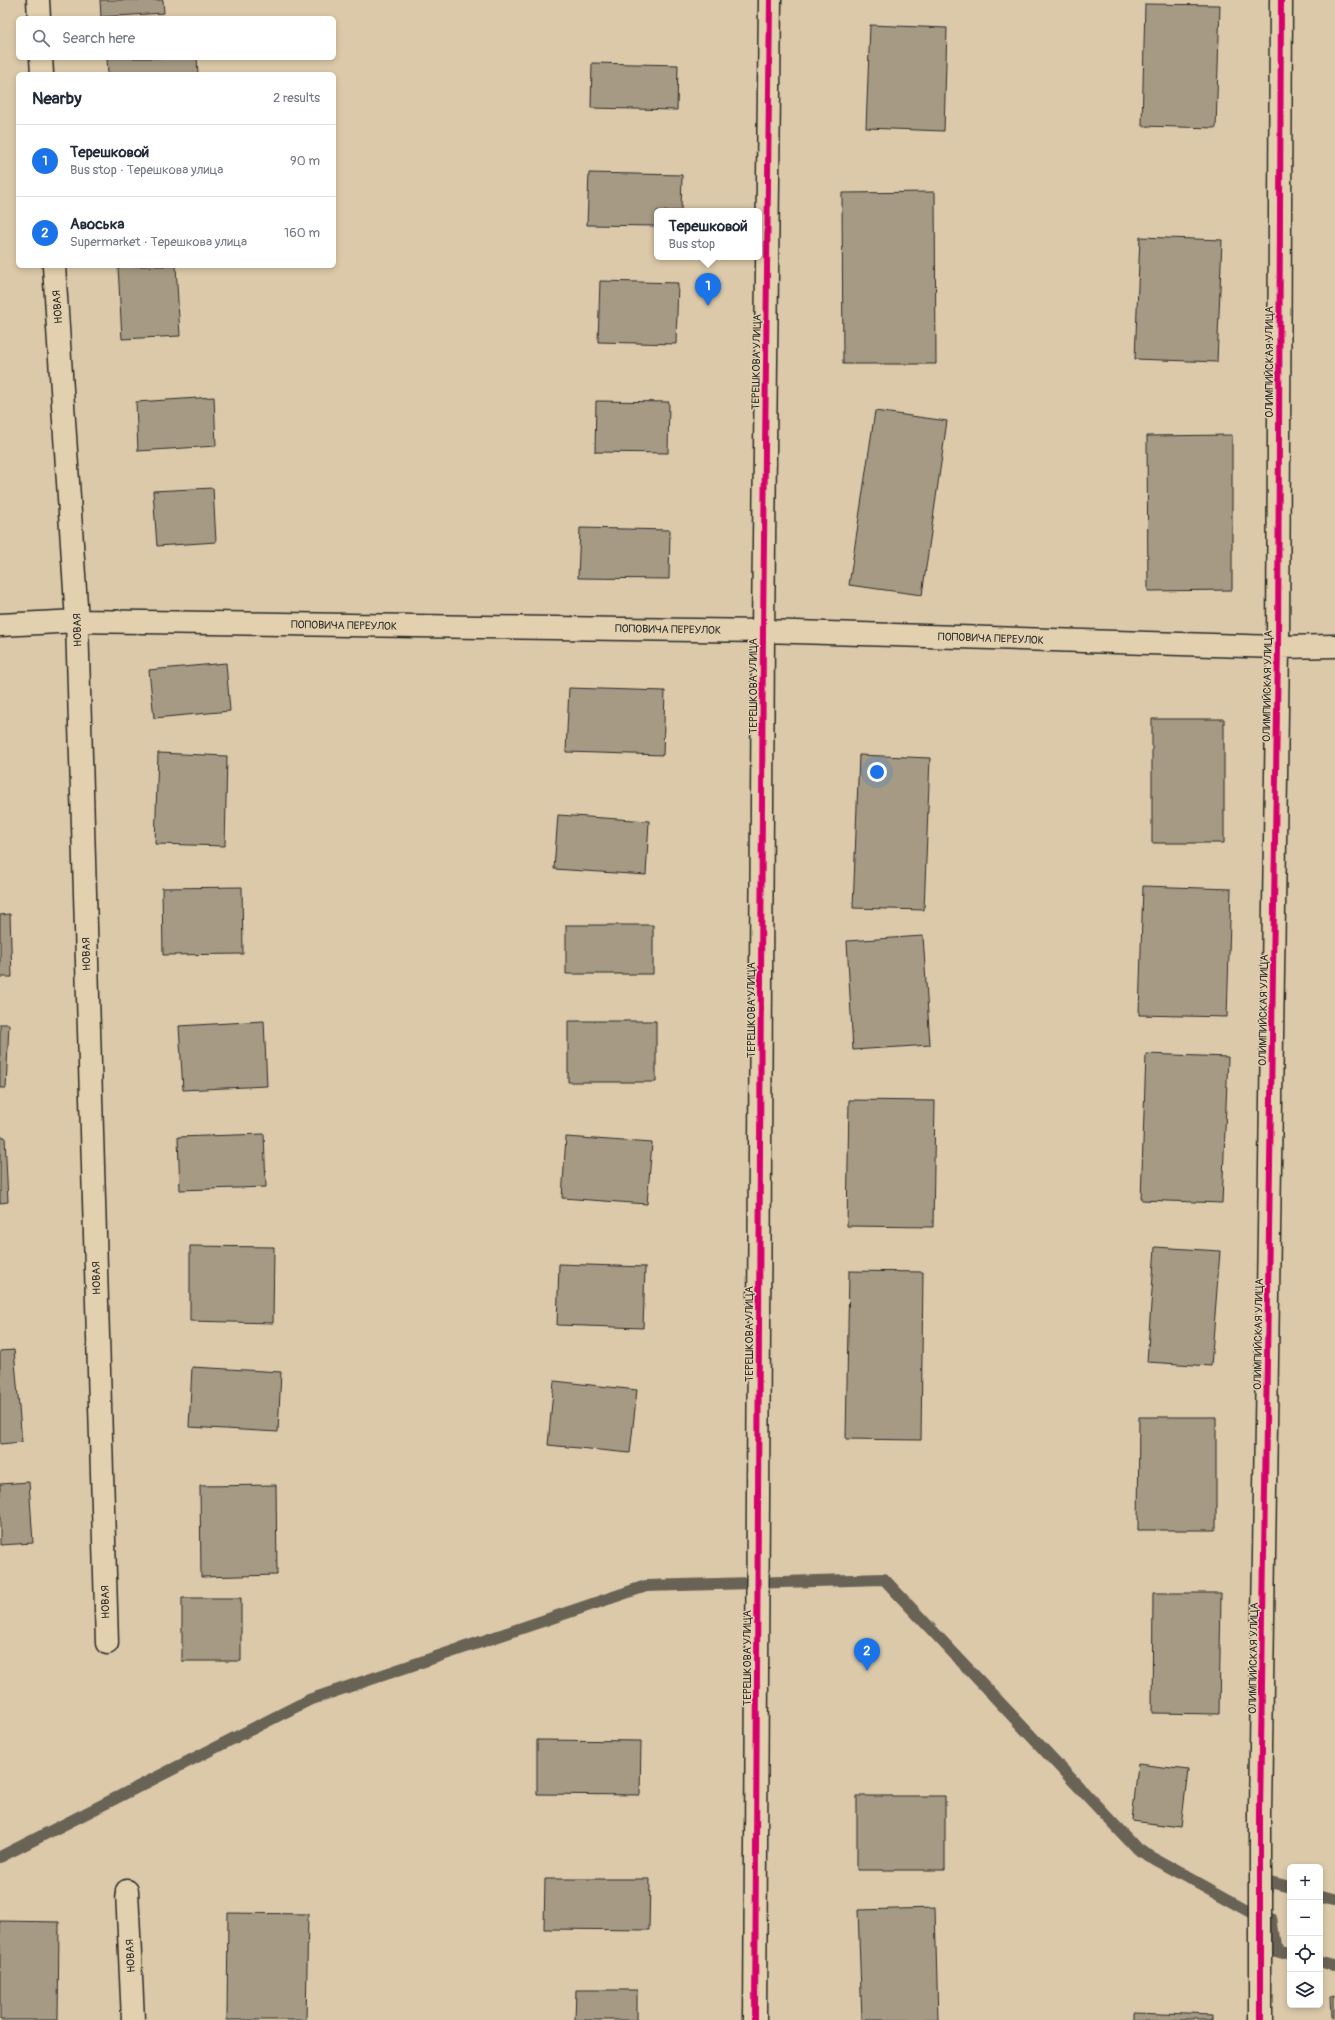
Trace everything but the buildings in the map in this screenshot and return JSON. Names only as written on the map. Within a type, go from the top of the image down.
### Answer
[{"type":"street","points":[[38,0],[39,16]]},
{"type":"street","name":"ТЕРЕШКОВА УЛИЦА","points":[[755,2020],[763,631],[770,0]]},
{"type":"street","name":"ОЛИМПИЙСКАЯ УЛИЦА","points":[[1260,2020],[1260,1813],[1278,647],[1281,0]]},
{"type":"street","points":[[41,60],[42,72]]},
{"type":"street","name":"НОВАЯ","points":[[54,268],[77,621],[106,1643]]},
{"type":"street","name":"ПОПОВИЧА ПЕРЕУЛОК","points":[[0,625],[77,621],[763,631],[1278,647],[1335,646]]},
{"type":"street","name":"НОВАЯ","points":[[127,1891],[133,2020]]},
{"type":"waterway","points":[[0,1857],[309,1700],[646,1586],[884,1579],[1137,1849],[1272,1924]]},
{"type":"waterway","points":[[1267,1891],[1266,1881],[1287,1886]]},
{"type":"waterway","points":[[1323,1896],[1335,1899]]},
{"type":"waterway","points":[[1271,1917],[1276,1951],[1287,1954]]},
{"type":"waterway","points":[[1323,1963],[1335,1966]]},
{"type":"cycle path","points":[[755,2020],[763,631],[770,0]]},
{"type":"cycle path","points":[[1260,2020],[1260,1813],[1278,647],[1281,0]]},
{"type":"place","name":"Терешковой","points":[[708,306]]},
{"type":"place","name":"Авоська","points":[[867,1671]]}]
